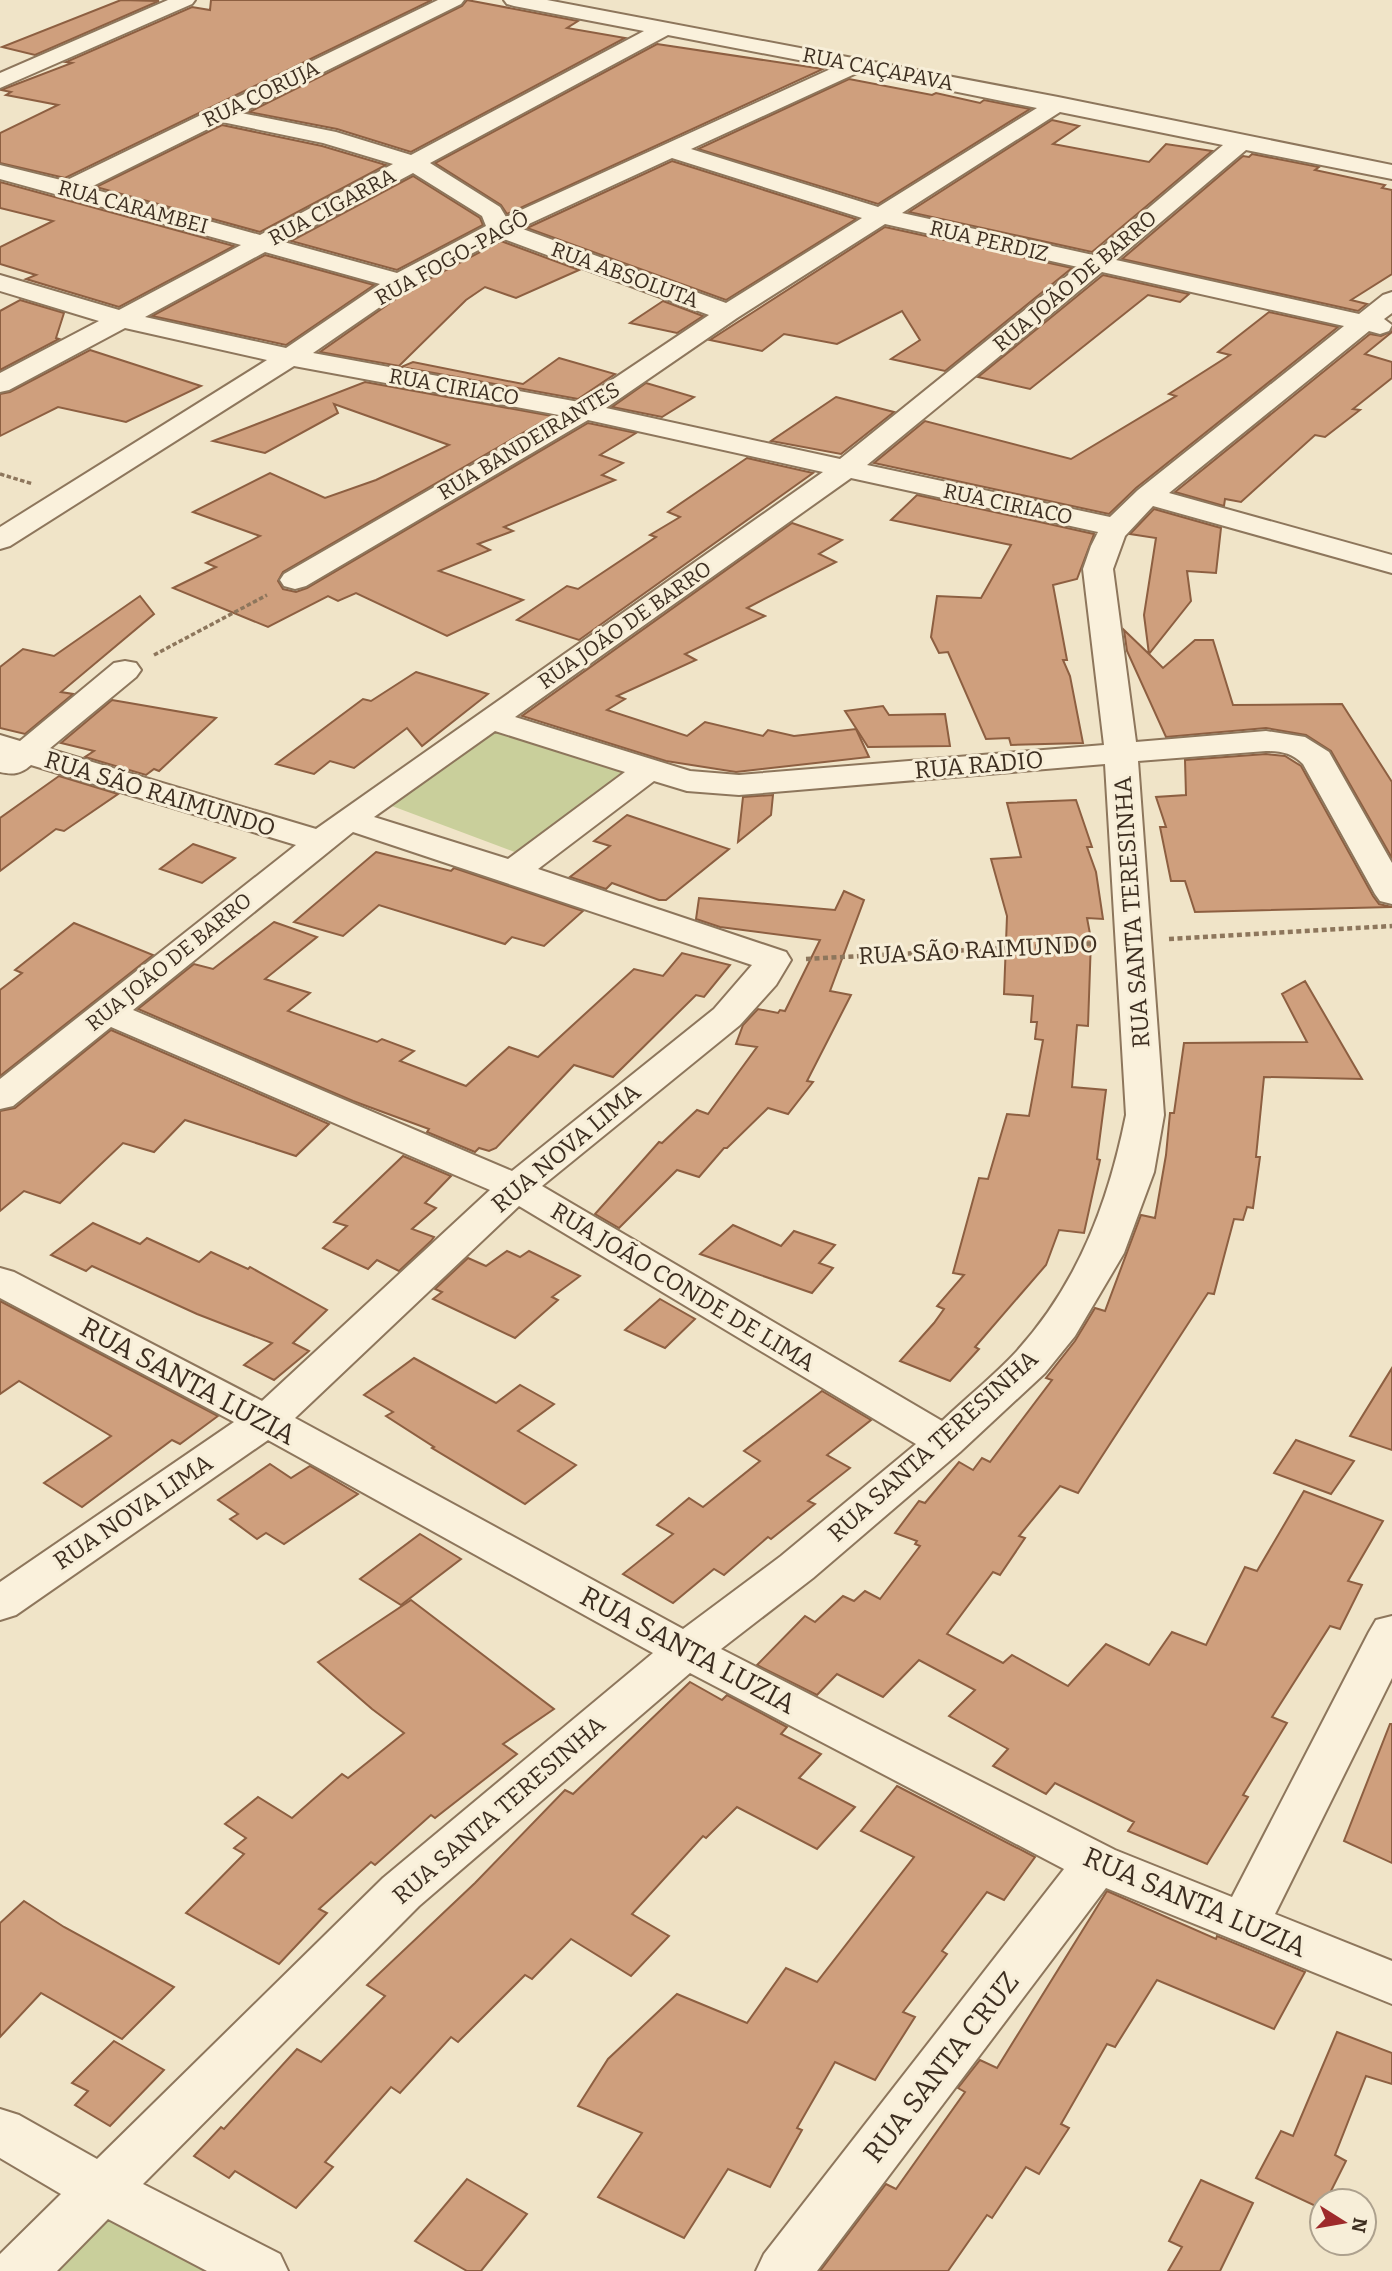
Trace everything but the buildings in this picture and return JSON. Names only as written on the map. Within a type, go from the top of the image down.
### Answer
[{"type":"street","points":[[0,81],[185,0]]},
{"type":"street","name":"RUA CORUJA","points":[[68,189],[454,0]]},
{"type":"street","name":"RUA CAÇAPAVA","points":[[514,0],[1058,104],[1392,172]]},
{"type":"street","points":[[578,12],[602,0]]},
{"type":"street","name":"RUA CIGARRA","points":[[0,384],[664,29]]},
{"type":"street","name":"RUA FOGO-PAGÔ","points":[[0,540],[290,357],[400,282],[499,229],[857,65]]},
{"type":"street","name":"RUA BANDEIRANTES","points":[[295,580],[584,411],[728,313],[1058,104]]},
{"type":"street","points":[[220,115],[328,137],[413,163],[492,212],[499,229]]},
{"type":"street","name":"RUA JOÃO DE BARRO","points":[[0,1098],[348,820],[846,468],[1096,265],[1242,141]]},
{"type":"street","name":"RUA PERDIZ","points":[[673,151],[881,216],[1096,265],[1382,317]]},
{"type":"street","name":"RUA CARAMBEI","points":[[0,173],[68,189],[400,282]]},
{"type":"street","name":"RUA ABSOLUTA","points":[[499,229],[728,313]]},
{"type":"street","name":"RUA CIRIACO","points":[[0,283],[121,319],[290,357],[584,411],[1114,527]]},
{"type":"street","name":"RUA SANTA TERESINHA","points":[[20,2271],[401,1892],[686,1651],[797,1567],[946,1442],[1030,1363],[1060,1327],[1104,1253],[1134,1172],[1145,1115],[1121,753],[1098,569],[1104,545],[1114,527],[1148,496],[1382,317]]},
{"type":"street","points":[[1148,496],[1392,564]]},
{"type":"street","points":[[0,774],[13,749],[125,670]]},
{"type":"street","name":"RUA RADIO","points":[[492,720],[687,781],[738,785],[1266,741],[1286,742],[1306,748],[1317,758],[1392,894]]},
{"type":"street","name":"RUA SÃO RAIMUNDO","points":[[13,749],[320,841]]},
{"type":"street","points":[[513,872],[650,769]]},
{"type":"street","points":[[348,820],[513,872],[773,960]]},
{"type":"street","name":"RUA NOVA LIMA","points":[[0,1604],[266,1421],[516,1187],[727,1017],[763,978],[773,960]]},
{"type":"street","name":"RUA JOÃO CONDE DE LIMA","points":[[106,1012],[353,1115],[516,1187],[946,1442]]},
{"type":"street","name":"RUA SANTA LUZIA","points":[[0,1281],[266,1421],[686,1651],[1097,1863],[1392,1983]]},
{"type":"street","points":[[1244,1924],[1392,1632]]},
{"type":"street","name":"RUA SANTA CRUZ","points":[[784,2271],[1097,1863]]},
{"type":"street","points":[[0,2131],[103,2190],[260,2271]]},
{"type":"path","points":[[125,670],[295,580]]},
{"type":"path","name":"RUA SÃO RAIMUNDO","points":[[773,960],[1392,926]]},
{"type":"green space","points":[[499,727],[638,775],[525,856],[384,803]]},
{"type":"green space","points":[[109,2218],[212,2271],[55,2271]]}]
